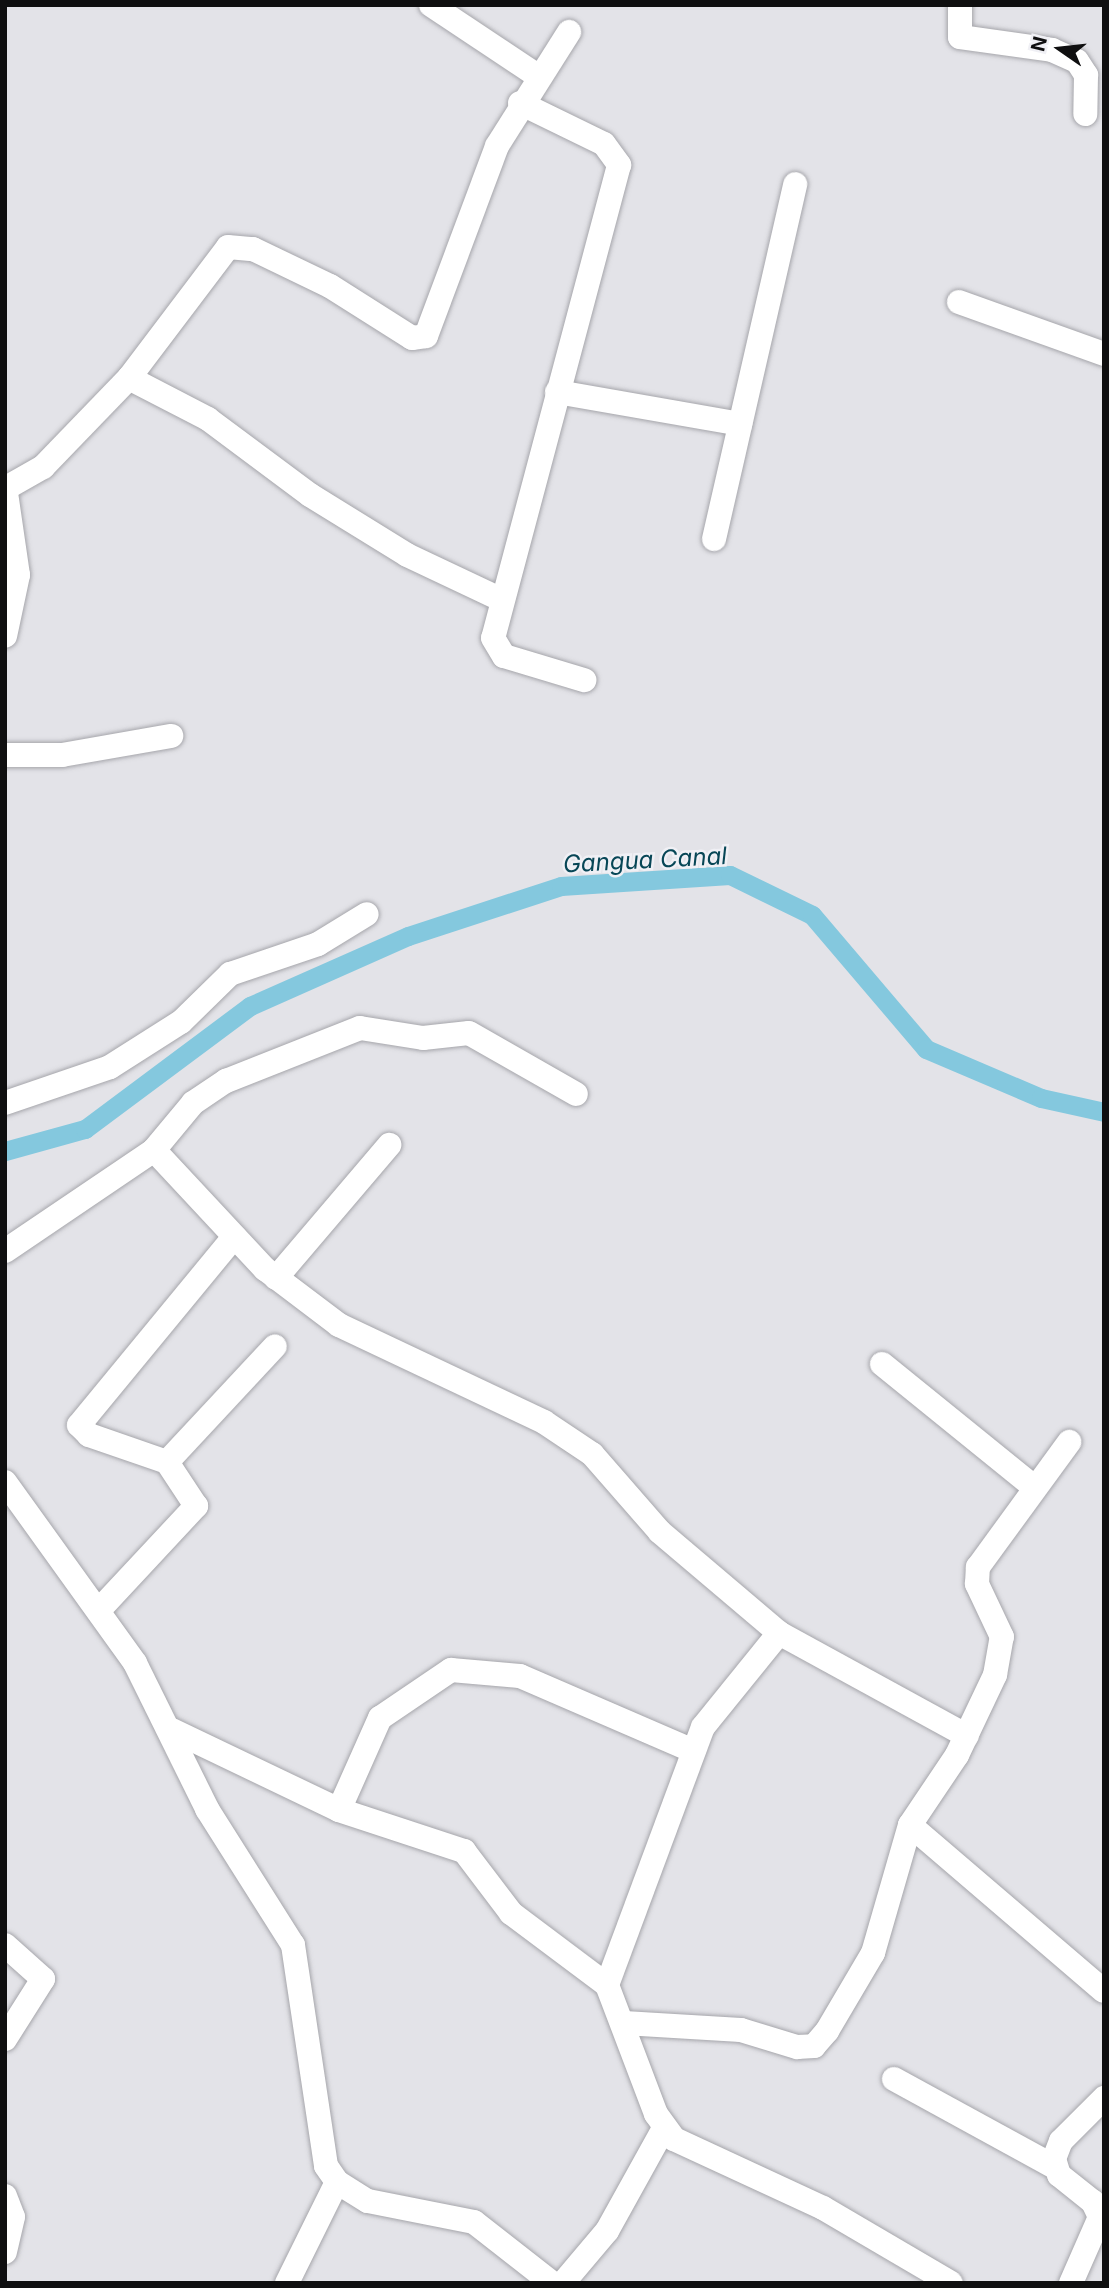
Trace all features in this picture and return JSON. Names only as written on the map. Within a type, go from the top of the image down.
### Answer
[{"type":"street","points":[[431,5],[538,76]]},
{"type":"street","points":[[960,5],[960,37],[1052,50],[1077,61],[1086,75],[1085,114]]},
{"type":"street","points":[[5,636],[18,575],[6,487],[43,467],[129,378],[228,247],[253,249],[330,286],[405,334],[426,336],[497,146],[520,103],[569,32]]},
{"type":"street","points":[[520,103],[604,144],[619,165],[500,599],[493,638],[498,652],[584,680]]},
{"type":"street","points":[[714,539],[795,184]]},
{"type":"street","points":[[959,302],[1104,354]]},
{"type":"street","points":[[129,378],[208,419],[310,495],[407,555],[500,599]]},
{"type":"street","points":[[557,392],[740,424]]},
{"type":"street","points":[[5,755],[62,755],[171,736]]},
{"type":"street","points":[[5,1103],[110,1067],[181,1022],[230,974],[318,944],[368,914]]},
{"type":"street","points":[[5,1251],[154,1150],[193,1103],[226,1081],[360,1028],[423,1038],[469,1032],[576,1094]]},
{"type":"street","points":[[276,1278],[389,1145]]},
{"type":"street","points":[[154,1150],[234,1237],[276,1278],[339,1325],[513,1404],[592,1454],[660,1532],[779,1633],[967,1736]]},
{"type":"street","points":[[100,1609],[196,1506],[167,1462],[89,1435],[79,1425],[234,1237]]},
{"type":"street","points":[[167,1462],[275,1346]]},
{"type":"street","points":[[882,1364],[1034,1487]]},
{"type":"street","points":[[624,2023],[694,2024],[814,2046],[873,1954],[910,1825],[967,1736],[995,1675],[1002,1637],[977,1584],[978,1567],[1069,1442]]},
{"type":"street","points":[[5,1482],[100,1609],[172,1730],[207,1810],[293,1945],[307,2011],[320,2154],[337,2182],[400,2212],[474,2222],[552,2283]]},
{"type":"street","points":[[607,1985],[703,1727],[779,1633]]},
{"type":"street","points":[[339,1810],[380,1718],[451,1671],[520,1676],[692,1751]]},
{"type":"street","points":[[172,1730],[339,1810],[464,1851],[500,1902],[607,1985],[664,2128],[705,2157],[822,2208],[946,2281]]},
{"type":"street","points":[[910,1825],[1104,1992]]},
{"type":"street","points":[[5,1945],[43,1979],[5,2039]]},
{"type":"street","points":[[894,2079],[1055,2167],[1100,2217],[1071,2283]]},
{"type":"street","points":[[1055,2167],[1061,2141],[1104,2098]]},
{"type":"street","points":[[563,2283],[607,2231],[664,2128]]},
{"type":"street","points":[[287,2283],[337,2182]]},
{"type":"street","points":[[5,2196],[13,2217],[5,2252]]},
{"type":"waterway","name":"Gangua Canal","points":[[5,1151],[85,1129],[250,1006],[408,936],[561,886],[730,875],[812,915],[926,1049],[1041,1098],[1104,1112]]}]
